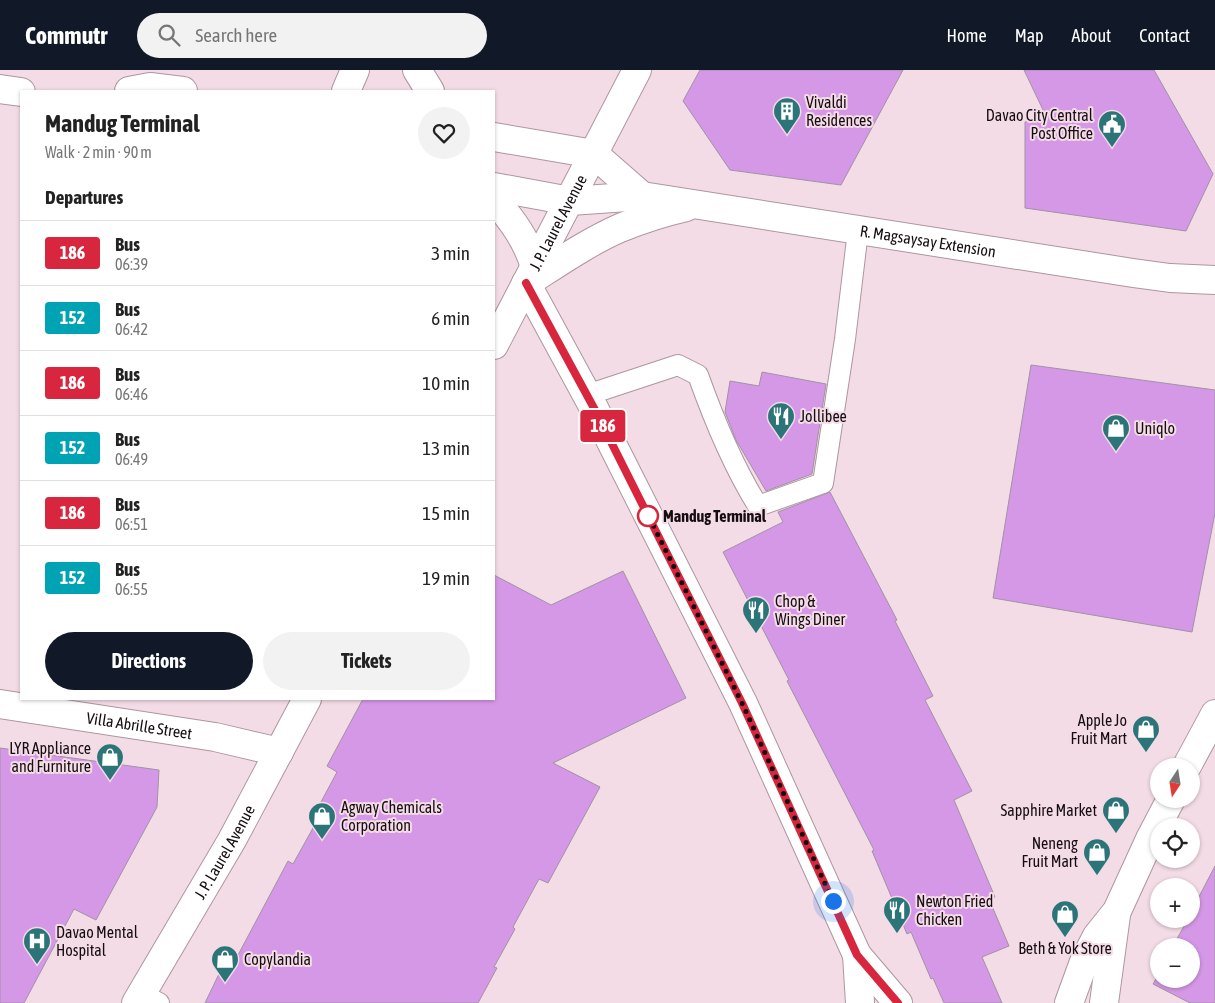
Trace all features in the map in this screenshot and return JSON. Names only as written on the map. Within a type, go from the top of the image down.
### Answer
[{"type":"main road","points":[[346,90],[355,70]]},
{"type":"main road","points":[[417,70],[429,90]]},
{"type":"main road","name":"J. P. Laurel Avenue","points":[[495,343],[637,70]]},
{"type":"main road","points":[[133,90],[150,86],[176,90]]},
{"type":"main road","points":[[0,89],[20,92]]},
{"type":"main road","points":[[495,137],[594,154],[642,196]]},
{"type":"main road","name":"R. Magsaysay Extension","points":[[495,187],[570,201],[642,196],[1133,273],[1170,278],[1215,280]]},
{"type":"main road","points":[[495,200],[530,250],[531,275],[587,395],[742,703],[857,955],[898,1003]]},
{"type":"main road","points":[[531,275],[620,228],[644,219],[695,205]]},
{"type":"main road","name":"J. P. Laurel Avenue","points":[[145,1000],[307,700]]},
{"type":"main road","name":"Villa Abrille Street","points":[[0,704],[215,738],[279,752]]},
{"type":"main road","points":[[1192,758],[1215,714]]},
{"type":"main road","points":[[1069,1003],[1085,959],[1097,936],[1117,911],[1166,808]]},
{"type":"main road","points":[[1104,1003],[1117,911]]},
{"type":"main road","points":[[857,955],[860,1003]]},
{"type":"lane","points":[[587,395],[678,365],[698,375],[711,410],[758,506],[824,483],[845,339],[858,231]]},
{"type":"building","name":"Vivaldi Residences","points":[[700,70],[903,70],[841,185],[730,170],[683,101]]},
{"type":"building","name":"Davao City Central Post Office","points":[[1024,70],[1154,70],[1213,174],[1186,231],[1025,208],[1025,122],[1044,112]]},
{"type":"building","name":"Uniqlo","points":[[1031,365],[1215,390],[1215,513],[1192,632],[993,598]]},
{"type":"building","name":"Jollibee","points":[[762,372],[826,384],[812,474],[766,491],[736,440],[725,412],[730,381],[759,386]]},
{"type":"building","points":[[830,492],[897,620],[895,621],[933,696],[925,700],[972,791],[954,800],[995,897],[989,899],[1009,946],[982,957],[1002,1003],[944,1003],[933,978],[931,979],[911,932],[907,934],[872,851],[874,850],[723,552],[783,522],[778,512]]},
{"type":"building","points":[[623,571],[686,698],[553,763],[600,787],[548,883],[539,879],[513,927],[515,929],[494,967],[497,968],[478,1003],[205,1003],[230,951],[238,955],[288,861],[293,864],[318,819],[313,817],[337,772],[327,766],[362,700],[495,700],[495,576],[551,605]]},
{"type":"building","points":[[0,748],[159,770],[157,807],[96,920],[74,909],[24,1003],[0,1003]]},
{"type":"building","points":[[1215,866],[1215,1003],[1190,1003],[1161,988],[1200,988],[1200,938],[1177,938],[1183,928],[1200,928],[1200,895]]},
{"type":"bus line","name":"186","points":[[526,283],[595,410],[742,703],[857,955],[898,1003]]},
{"type":"place","name":"Vivaldi Residences","points":[[787,135]]},
{"type":"place","name":"Davao City Central Post Office","points":[[1112,148]]},
{"type":"place","name":"Jollibee","points":[[781,440]]},
{"type":"place","name":"Uniqlo","points":[[1116,452]]},
{"type":"place","name":"Mandug Terminal","points":[[648,516]]},
{"type":"place","name":"Chop & Wings Diner","points":[[756,634]]},
{"type":"place","name":"Apple Jo Fruit Mart","points":[[1146,753]]},
{"type":"place","name":"LYR Appliance and Furniture","points":[[110,781]]},
{"type":"place","name":"Sapphire Market","points":[[1116,834]]},
{"type":"place","name":"Agway Chemicals Corporation","points":[[322,840]]},
{"type":"place","name":"Neneng Fruit Mart","points":[[1097,876]]},
{"type":"place","name":"Newton Fried Chicken","points":[[897,934]]},
{"type":"place","name":"Beth & Yok Store","points":[[1065,938]]},
{"type":"place","name":"Davao Mental Hospital","points":[[37,965]]},
{"type":"place","name":"Copylandia","points":[[225,983]]},
{"type":"route","points":[[648,516],[645,509],[742,703],[833,901]]}]
